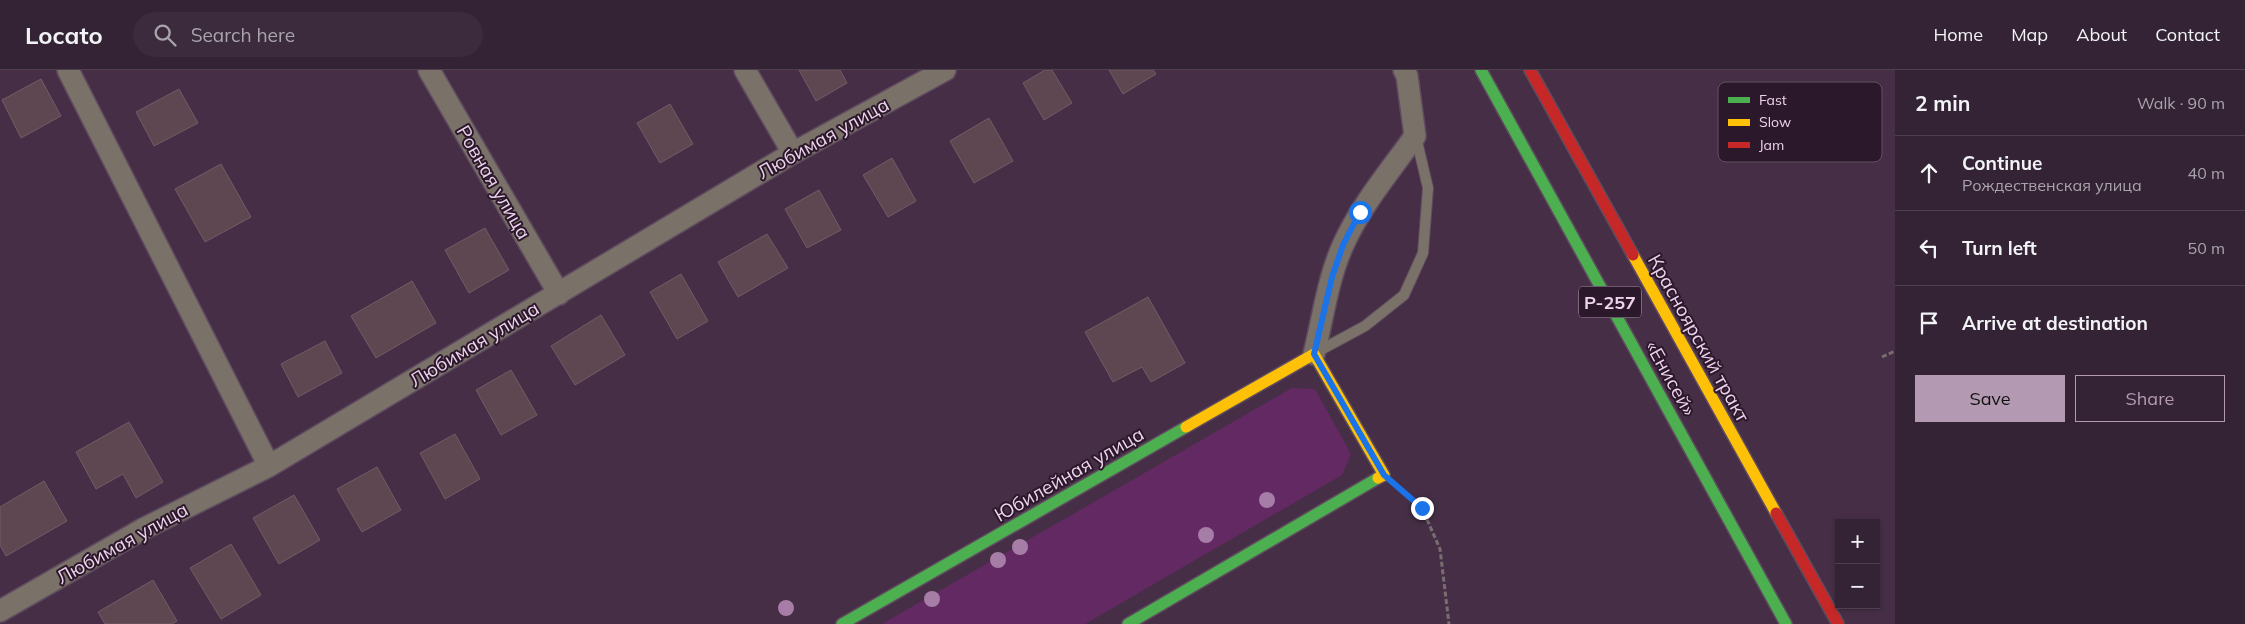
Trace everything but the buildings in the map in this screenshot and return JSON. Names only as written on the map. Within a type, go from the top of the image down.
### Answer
[{"type":"main road","name":"«Енисей»","points":[[1481,70],[1786,624]]},
{"type":"main road","name":"Красноярский тракт","points":[[1530,70],[1838,624]]},
{"type":"main road","points":[[1128,624],[1384,475],[1314,354]]},
{"type":"main road","name":"Юбилейная улица","points":[[842,624],[1314,354]]},
{"type":"street","points":[[68,70],[270,466]]},
{"type":"street","name":"Ровная улица","points":[[430,70],[559,294]]},
{"type":"street","points":[[745,70],[793,153]]},
{"type":"street","name":"Любимая улица","points":[[0,611],[143,530],[270,466],[793,153],[945,70]]},
{"type":"street","points":[[1314,354],[1332,277],[1343,245],[1360,212],[1415,136],[1408,76],[1404,70]]},
{"type":"lane","points":[[1314,354],[1364,326],[1404,294],[1423,253],[1428,188],[1415,136]]},
{"type":"path","points":[[1882,357],[1895,351]]},
{"type":"path","points":[[1384,475],[1422,508],[1440,549],[1448,624]]},
{"type":"shaded area","points":[[1292,388],[1315,389],[1351,454],[1342,475],[1085,624],[882,624]]},
{"type":"traffic: fast","points":[[1481,70],[1786,624]]},
{"type":"traffic: fast","points":[[842,624],[1186,427]]},
{"type":"traffic: fast","points":[[1128,624],[1378,478]]},
{"type":"traffic: slow","points":[[1633,255],[1776,513]]},
{"type":"traffic: slow","points":[[1186,427],[1314,354],[1384,475],[1378,478]]},
{"type":"traffic: jam","points":[[1530,70],[1633,255]]},
{"type":"traffic: jam","points":[[1776,513],[1838,624]]},
{"type":"route","points":[[1360,212],[1343,245],[1332,277],[1314,354],[1384,475],[1422,508]]}]
